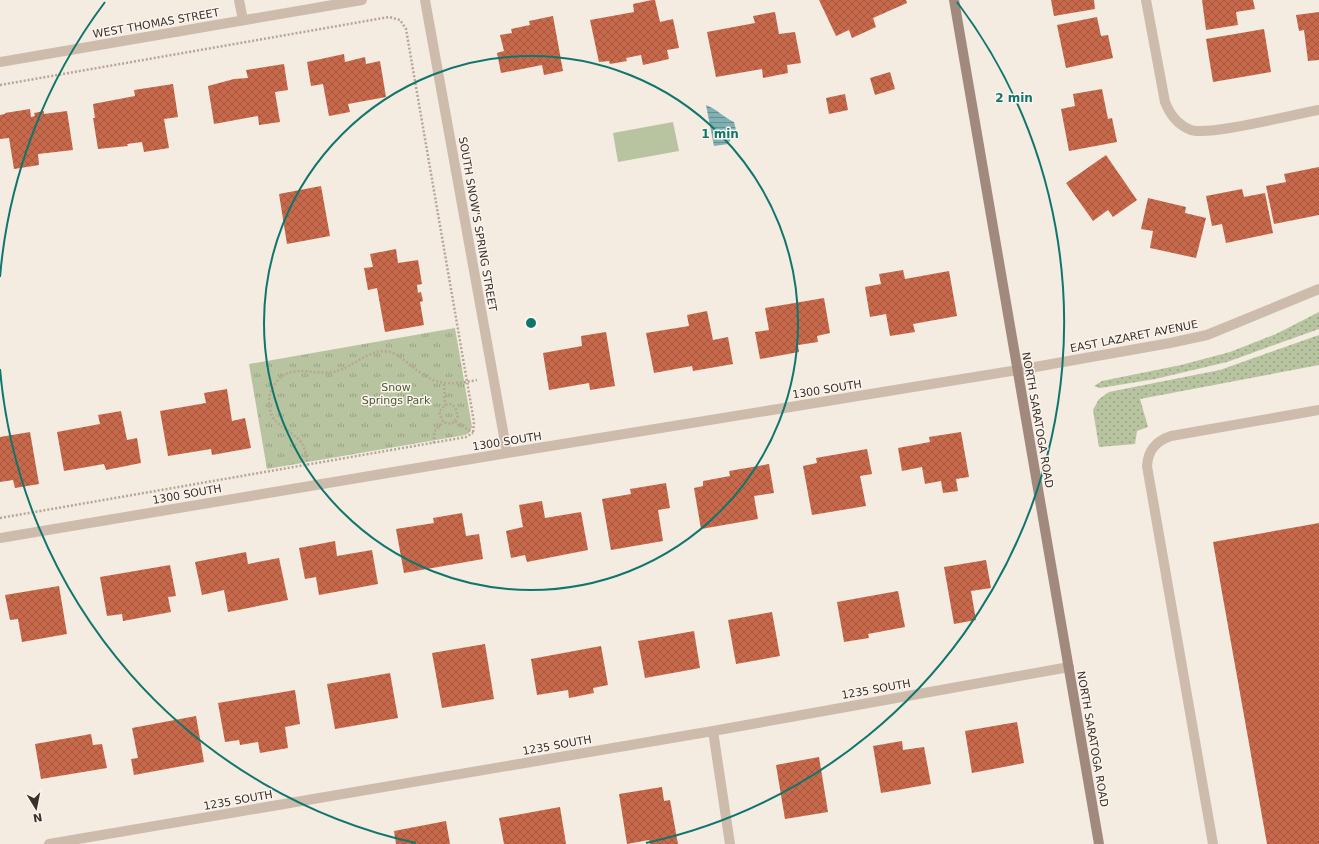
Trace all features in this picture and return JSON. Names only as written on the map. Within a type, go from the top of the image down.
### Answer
[{"type":"main road","name":"NORTH SARATOGA ROAD","points":[[954,0],[1099,844]]},
{"type":"street","points":[[239,0],[243,20]]},
{"type":"street","name":"WEST THOMAS STREET","points":[[0,62],[362,0]]},
{"type":"street","name":"SOUTH SNOW'S SPRING STREET","points":[[425,0],[507,453]]},
{"type":"street","points":[[1146,0],[1165,102],[1168,112],[1183,126],[1192,130],[1212,130],[1319,110]]},
{"type":"street","name":"EAST LAZARET AVENUE","points":[[1018,370],[1207,335],[1319,289]]},
{"type":"street","name":"1300 SOUTH","points":[[0,538],[507,453],[1018,370]]},
{"type":"street","points":[[1213,844],[1147,466],[1148,458],[1154,445],[1162,439],[1171,436],[1319,410]]},
{"type":"street","name":"1235 SOUTH","points":[[50,844],[713,731],[1068,667]]},
{"type":"street","points":[[713,731],[730,844]]},
{"type":"path","points":[[0,85],[389,17],[400,20],[406,29],[474,422],[473,433]]},
{"type":"path","points":[[308,465],[301,442],[277,423],[270,410],[269,394],[282,376],[293,372],[335,372],[366,356],[387,352],[402,358],[431,380],[444,384],[467,382],[493,377]]},
{"type":"path","points":[[444,384],[445,405]]},
{"type":"path","points":[[451,404],[455,407],[458,416],[455,421],[450,424],[443,422],[439,412],[445,405],[451,404]]},
{"type":"path","points":[[455,421],[473,433]]},
{"type":"path","points":[[434,443],[434,432],[443,422]]},
{"type":"path","points":[[0,518],[434,443],[466,437],[473,433]]},
{"type":"green space","points":[[673,122],[679,151],[618,162],[613,133]]},
{"type":"green space","points":[[1319,312],[1319,329],[1227,362],[1155,379],[1100,388],[1094,386],[1102,381],[1181,365],[1230,352],[1276,334]]},
{"type":"green space","name":"Snow Springs Park","points":[[455,328],[472,427],[469,433],[465,435],[267,469],[249,364]]},
{"type":"green space","points":[[1319,335],[1319,365],[1140,399],[1148,427],[1137,431],[1135,444],[1099,447],[1093,410],[1099,399],[1109,392],[1220,370]]},
{"type":"water","points":[[706,105],[734,122],[736,130],[728,144],[714,146]]},
{"type":"building","points":[[655,0],[660,22],[673,19],[679,48],[667,50],[669,59],[643,65],[641,55],[626,58],[627,61],[610,64],[609,61],[599,62],[590,20],[634,12],[633,4]]},
{"type":"building","points":[[819,0],[906,0],[907,3],[873,18],[876,27],[852,38],[849,30],[836,36]]},
{"type":"building","points":[[1051,0],[1094,0],[1095,9],[1054,16]]},
{"type":"building","points":[[1202,0],[1253,0],[1255,9],[1236,12],[1238,25],[1206,30]]},
{"type":"building","points":[[775,12],[779,34],[795,32],[801,63],[787,65],[788,73],[763,78],[762,69],[716,77],[707,32],[755,23],[753,16]]},
{"type":"building","points":[[1319,12],[1319,60],[1308,61],[1304,30],[1299,31],[1296,15]]},
{"type":"building","points":[[553,16],[563,71],[544,75],[542,65],[501,73],[497,53],[504,51],[500,35],[512,33],[511,29],[530,25],[529,21]]},
{"type":"building","points":[[1097,17],[1101,36],[1108,35],[1113,58],[1066,68],[1057,25]]},
{"type":"building","points":[[1264,29],[1271,72],[1213,82],[1206,39]]},
{"type":"building","points":[[344,54],[345,62],[365,57],[366,64],[380,61],[386,97],[348,104],[350,112],[329,116],[323,84],[311,86],[307,62]]},
{"type":"building","points":[[284,64],[288,90],[275,92],[280,122],[259,125],[258,116],[214,124],[208,86],[234,79],[248,78],[246,70]]},
{"type":"building","points":[[890,72],[895,89],[875,95],[870,78]]},
{"type":"building","points":[[173,84],[178,117],[164,119],[169,148],[144,152],[142,142],[127,144],[128,146],[98,149],[93,118],[95,118],[93,104],[135,96],[134,90]]},
{"type":"building","points":[[1102,89],[1108,119],[1112,118],[1117,142],[1069,151],[1061,109],[1075,106],[1073,94]]},
{"type":"building","points":[[845,94],[848,110],[829,114],[826,98]]},
{"type":"building","points":[[30,109],[31,117],[35,116],[34,113],[44,111],[44,114],[67,111],[73,150],[38,154],[39,165],[14,169],[9,138],[0,139],[0,115]]},
{"type":"building","points":[[1106,155],[1137,200],[1113,217],[1108,210],[1093,221],[1066,183]]},
{"type":"building","points":[[1319,167],[1319,215],[1274,224],[1266,186],[1286,182],[1284,174]]},
{"type":"building","points":[[321,186],[330,236],[287,244],[279,194]]},
{"type":"building","points":[[1242,189],[1244,197],[1265,193],[1273,233],[1226,243],[1222,224],[1212,226],[1206,196]]},
{"type":"building","points":[[1148,198],[1186,207],[1185,213],[1206,218],[1196,258],[1150,248],[1153,231],[1141,229]]},
{"type":"building","points":[[396,249],[398,263],[418,260],[422,284],[417,285],[418,293],[421,292],[423,301],[420,302],[424,325],[385,332],[377,288],[368,290],[364,268],[373,267],[370,254]]},
{"type":"building","points":[[903,270],[905,279],[949,271],[957,316],[913,324],[915,332],[890,336],[886,314],[870,317],[865,287],[881,284],[879,274]]},
{"type":"building","points":[[824,298],[830,333],[817,336],[818,342],[798,345],[799,352],[760,359],[755,332],[769,330],[765,308]]},
{"type":"building","points":[[707,311],[713,340],[728,337],[733,364],[693,371],[692,366],[654,373],[646,333],[689,326],[687,315]]},
{"type":"building","points":[[606,332],[615,386],[590,390],[589,383],[549,390],[543,353],[582,346],[581,336]]},
{"type":"building","points":[[227,389],[232,421],[245,418],[251,448],[212,455],[211,449],[168,456],[160,411],[206,403],[204,393]]},
{"type":"building","points":[[121,411],[127,440],[137,438],[141,463],[106,470],[104,464],[64,471],[57,432],[100,424],[98,415]]},
{"type":"building","points":[[30,432],[39,484],[15,488],[13,480],[0,482],[0,437]]},
{"type":"building","points":[[961,432],[969,477],[956,479],[958,491],[943,493],[941,481],[925,484],[922,467],[902,471],[898,448],[930,442],[929,437]]},
{"type":"building","points":[[867,449],[872,474],[860,476],[866,506],[812,515],[803,466],[817,463],[816,458]]},
{"type":"building","points":[[769,464],[774,493],[754,496],[758,519],[701,529],[694,488],[703,486],[703,481],[730,476],[729,471]]},
{"type":"building","points":[[666,483],[670,508],[658,510],[663,541],[611,550],[602,499],[631,494],[630,489]]},
{"type":"building","points":[[542,501],[545,518],[581,512],[588,550],[527,562],[525,555],[511,558],[506,531],[523,527],[519,505]]},
{"type":"building","points":[[462,513],[466,536],[479,534],[483,559],[404,573],[396,529],[434,523],[433,518]]},
{"type":"building","points":[[1319,523],[1319,844],[1267,844],[1213,542]]},
{"type":"building","points":[[335,541],[337,556],[372,550],[378,584],[319,595],[316,577],[305,579],[299,548]]},
{"type":"building","points":[[246,552],[248,564],[279,558],[288,600],[228,612],[224,590],[202,595],[195,562]]},
{"type":"building","points":[[986,560],[991,588],[971,591],[976,620],[954,624],[944,567]]},
{"type":"building","points":[[170,565],[176,596],[168,597],[171,612],[123,621],[122,614],[107,616],[100,577]]},
{"type":"building","points":[[59,586],[67,634],[22,642],[18,619],[10,620],[5,595]]},
{"type":"building","points":[[898,591],[905,627],[868,634],[869,638],[844,642],[837,602]]},
{"type":"building","points":[[772,612],[780,656],[736,664],[728,620]]},
{"type":"building","points":[[694,631],[700,668],[645,678],[638,641]]},
{"type":"building","points":[[485,644],[494,699],[442,708],[432,653]]},
{"type":"building","points":[[601,646],[608,685],[593,688],[594,693],[569,698],[568,690],[537,695],[531,659]]},
{"type":"building","points":[[390,673],[398,718],[335,729],[327,684]]},
{"type":"building","points":[[295,690],[300,724],[285,727],[288,748],[260,753],[258,742],[240,745],[239,740],[225,742],[218,703]]},
{"type":"building","points":[[196,716],[204,762],[134,775],[131,759],[138,758],[132,728]]},
{"type":"building","points":[[1017,722],[1024,763],[972,773],[965,731]]},
{"type":"building","points":[[91,734],[93,745],[102,744],[107,768],[41,779],[35,744]]},
{"type":"building","points":[[902,741],[903,750],[924,747],[931,784],[881,793],[873,746]]},
{"type":"building","points":[[819,757],[828,812],[785,819],[776,765]]},
{"type":"building","points":[[662,787],[664,801],[670,800],[678,844],[650,844],[649,840],[627,844],[619,794]]},
{"type":"building","points":[[560,807],[566,844],[504,844],[499,818]]},
{"type":"building","points":[[446,821],[450,844],[396,844],[394,831]]}]
